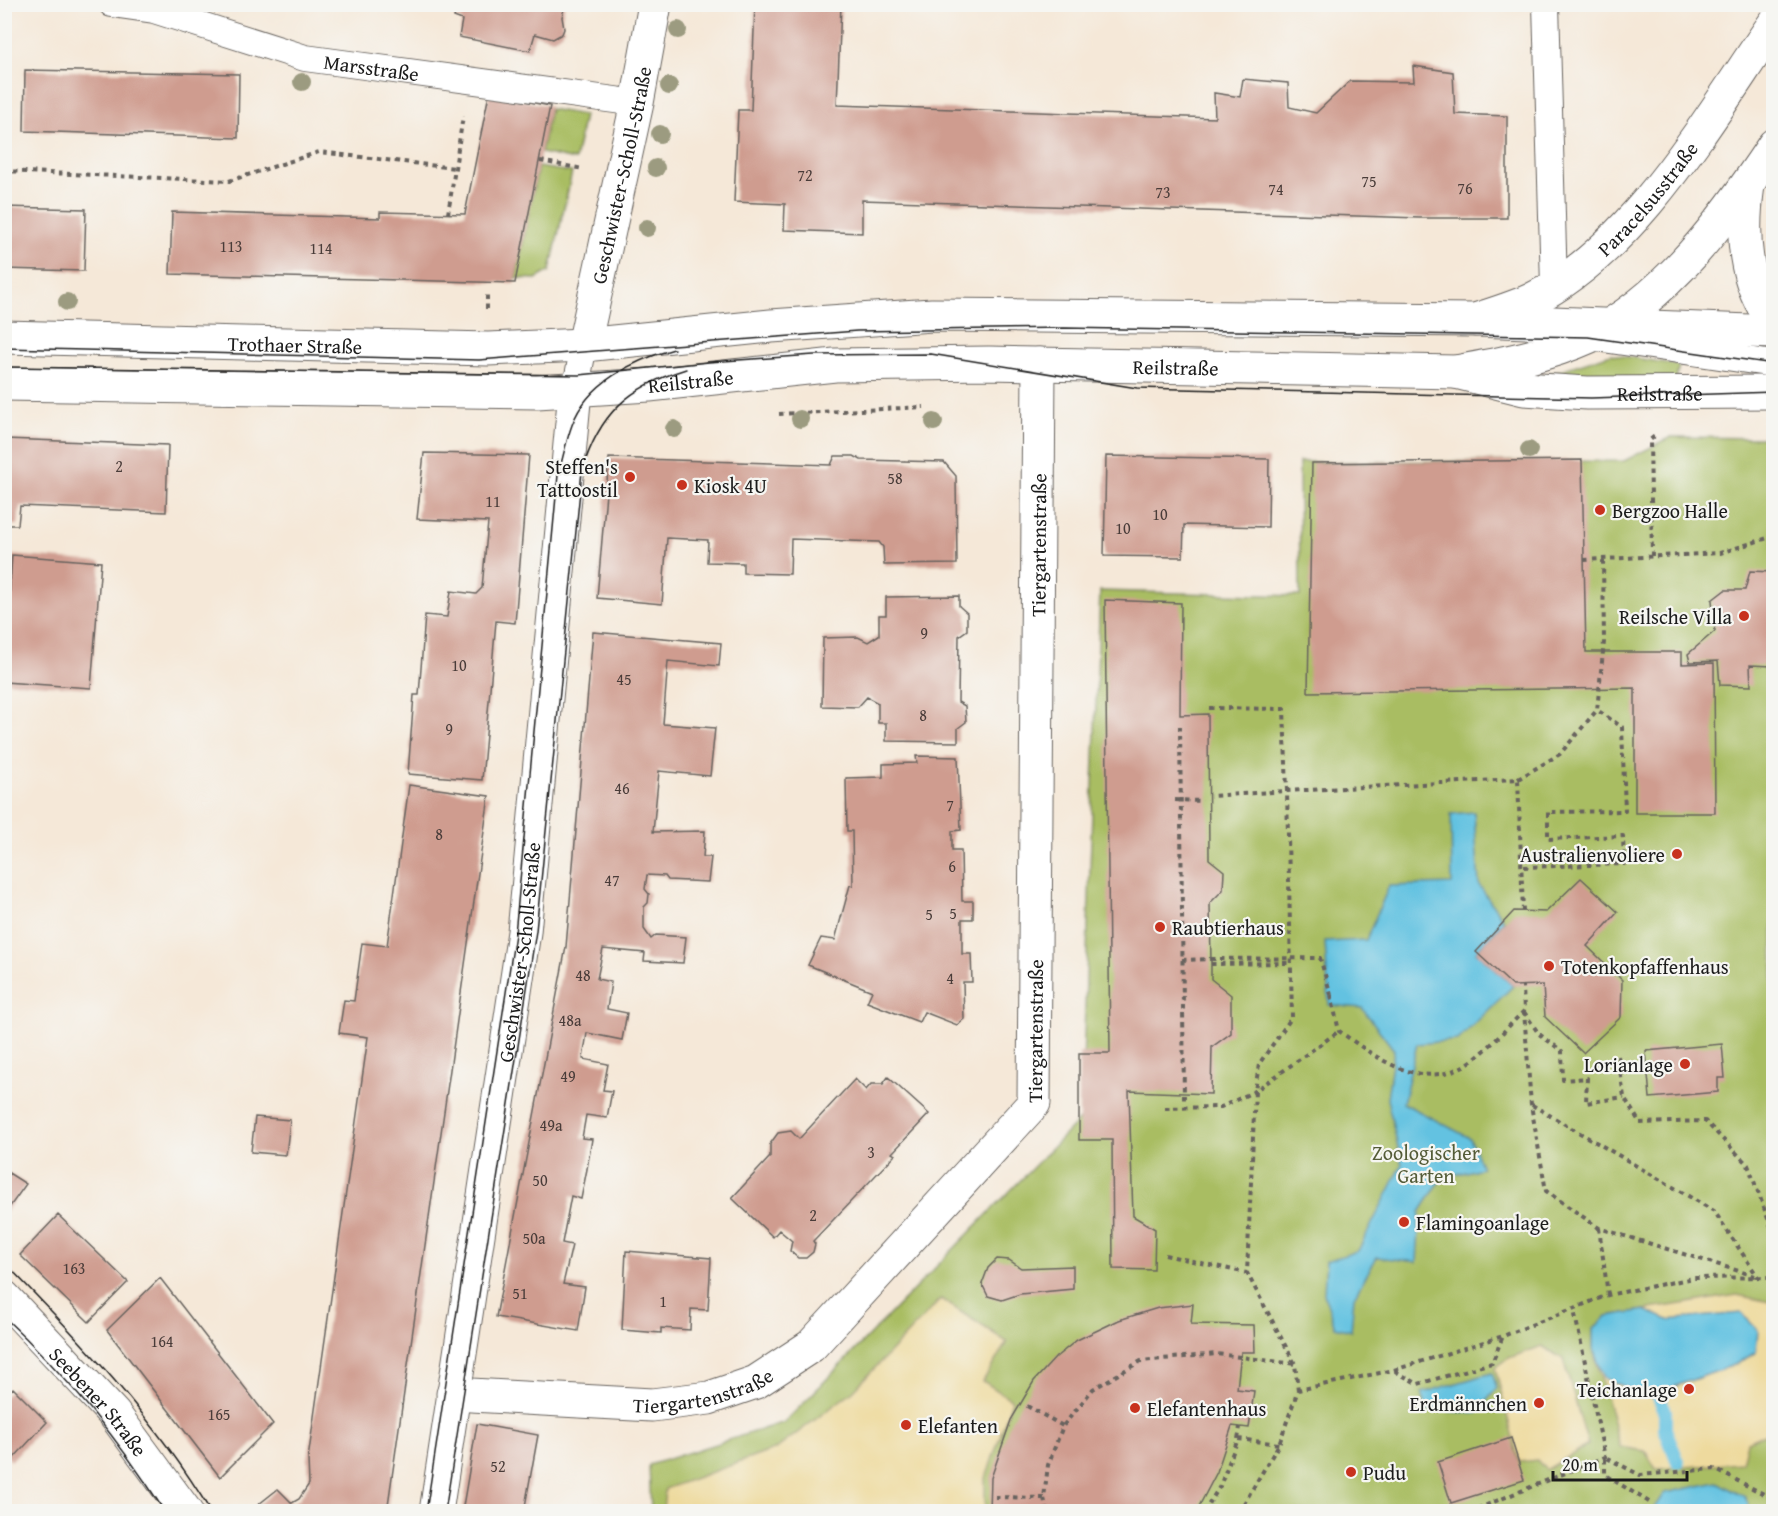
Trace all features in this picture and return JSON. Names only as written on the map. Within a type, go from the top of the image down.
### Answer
[{"type":"street","name":"Geschwister-Scholl-Straße","points":[[584,345],[637,103],[655,4]]},
{"type":"street","name":"Paracelsusstraße","points":[[1467,321],[1533,299],[1554,286],[1592,257],[1639,213],[1661,186],[1773,24]]},
{"type":"street","points":[[1456,372],[1525,359],[1599,331],[1641,302],[1694,253],[1748,185],[1773,145]]},
{"type":"street","points":[[1748,185],[1743,219],[1745,249],[1759,300],[1773,322]]},
{"type":"street","points":[[584,345],[771,326],[932,315],[1467,321],[1599,331],[1773,332]]},
{"type":"street","name":"Trothaer Straße","points":[[4,337],[488,349],[584,345]]},
{"type":"street","name":"Reilstraße","points":[[576,391],[835,365],[1039,364],[1456,372],[1524,389],[1587,393],[1773,392]]},
{"type":"street","name":"Tiergartenstraße","points":[[453,1394],[652,1405],[709,1398],[756,1382],[811,1346],[1034,1103],[1039,364]]},
{"type":"street","points":[[4,384],[576,391]]},
{"type":"street","name":"Geschwister-Scholl-Straße","points":[[436,1512],[524,932],[576,391]]},
{"type":"street","name":"Seebener Straße","points":[[4,1297],[114,1414],[186,1512]]},
{"type":"lane","name":"Marsstraße","points":[[112,4],[154,10],[305,58],[637,103]]},
{"type":"lane","points":[[1546,4],[1554,286]]},
{"type":"lane","points":[[1599,331],[1773,364]]},
{"type":"lane","points":[[576,391],[584,345]]},
{"type":"path","points":[[448,214],[468,80]]},
{"type":"path","points":[[4,171],[229,181],[319,152],[454,168]]},
{"type":"path","points":[[540,161],[584,169]]},
{"type":"path","points":[[1650,461],[1652,556]]},
{"type":"path","points":[[1584,560],[1720,553],[1773,536]]},
{"type":"path","points":[[1210,796],[1518,779],[1560,754],[1597,710],[1604,642],[1603,558]]},
{"type":"path","points":[[1209,708],[1284,709],[1292,1017],[1259,1064],[1255,1091],[1247,1273],[1295,1364],[1298,1390],[1279,1444],[1239,1512]]},
{"type":"path","points":[[1524,867],[1624,864],[1623,836],[1548,839],[1548,812],[1625,811],[1622,728],[1597,710]]},
{"type":"path","points":[[1180,726],[1178,800],[1184,1101]]},
{"type":"path","points":[[1518,779],[1524,867],[1524,912]]},
{"type":"path","points":[[1178,800],[1202,801]]},
{"type":"path","points":[[1211,962],[1320,958],[1339,1031],[1388,1065],[1414,1073],[1443,1075],[1473,1060],[1524,1011]]},
{"type":"path","points":[[1182,960],[1289,963]]},
{"type":"path","points":[[1523,986],[1531,1105],[1546,1191],[1599,1228],[1758,1278]]},
{"type":"path","points":[[1524,1011],[1539,1034],[1562,1051],[1563,1080],[1587,1078],[1586,1103],[1624,1096]]},
{"type":"path","points":[[1165,1108],[1221,1107],[1255,1091],[1339,1031]]},
{"type":"path","points":[[1618,1056],[1624,1096],[1640,1123],[1705,1121],[1748,1165],[1773,1235]]},
{"type":"path","points":[[1531,1105],[1714,1211],[1758,1278]]},
{"type":"path","points":[[1599,1228],[1608,1295]]},
{"type":"path","points":[[1165,1255],[1247,1273]]},
{"type":"path","points":[[1298,1390],[1394,1370],[1503,1336],[1608,1295],[1694,1278],[1773,1277]]},
{"type":"path","points":[[1574,1310],[1605,1457],[1605,1475],[1650,1502]]},
{"type":"path","points":[[1394,1370],[1418,1384],[1492,1363],[1503,1336]]},
{"type":"path","points":[[1047,1512],[1044,1498],[1048,1465],[1063,1426],[1093,1389],[1141,1361],[1217,1354],[1295,1364]]},
{"type":"path","points":[[1027,1406],[1063,1426]]},
{"type":"path","points":[[1204,1512],[1220,1486],[1238,1439],[1240,1427]]},
{"type":"path","points":[[1238,1439],[1279,1444]]},
{"type":"path","points":[[1469,1512],[1605,1457],[1640,1475],[1714,1469],[1773,1499]]},
{"type":"path","points":[[995,1497],[1044,1498]]},
{"type":"green space","points":[[550,109],[584,115],[575,160],[541,153]]},
{"type":"green space","points":[[538,167],[572,172],[550,271],[536,279],[516,278]]},
{"type":"green space","points":[[1611,354],[1679,365],[1676,379],[1536,378]]},
{"type":"green space","name":"Zoologischer Garten","points":[[1671,437],[1773,438],[1773,1511],[651,1512],[649,1465],[785,1422],[1081,1118],[1100,591],[1300,596],[1299,462],[1624,461]]},
{"type":"sand","name":"Teichanlage","points":[[1737,1295],[1770,1302],[1774,1305],[1773,1430],[1747,1442],[1742,1463],[1656,1469],[1645,1451],[1620,1447],[1593,1349],[1593,1329],[1607,1316]]},
{"type":"sand","name":"Elefanten","points":[[941,1299],[1007,1342],[983,1381],[1012,1400],[985,1481],[985,1511],[663,1511],[665,1489],[776,1449],[853,1391]]},
{"type":"sand","name":"Erdmännchen","points":[[1542,1346],[1563,1359],[1588,1445],[1546,1470],[1537,1460],[1519,1462],[1495,1368],[1509,1358]]},
{"type":"water","points":[[1474,812],[1479,885],[1504,921],[1476,952],[1513,986],[1458,1040],[1417,1044],[1403,1103],[1470,1138],[1482,1168],[1442,1178],[1420,1212],[1417,1262],[1377,1257],[1354,1297],[1351,1331],[1335,1327],[1324,1294],[1326,1261],[1358,1251],[1402,1165],[1387,1099],[1394,1050],[1362,1008],[1329,1005],[1325,942],[1366,940],[1389,886],[1452,884],[1451,814]]},
{"type":"water","points":[[1645,1310],[1668,1320],[1741,1313],[1758,1330],[1756,1352],[1737,1364],[1673,1387],[1651,1398],[1604,1378],[1593,1349],[1593,1329],[1607,1316]]},
{"type":"water","points":[[1492,1373],[1497,1388],[1477,1413],[1427,1410],[1422,1393]]},
{"type":"water","points":[[1717,1482],[1745,1497],[1751,1511],[1653,1511],[1665,1493]]},
{"type":"building","points":[[457,4],[565,4],[562,17],[564,29],[562,34],[553,39],[535,34],[530,51],[459,37],[462,20],[454,17]]},
{"type":"building","points":[[755,4],[841,4],[837,105],[1215,118],[1214,93],[1240,97],[1243,79],[1288,83],[1289,107],[1316,113],[1350,81],[1414,82],[1413,66],[1453,72],[1455,114],[1507,116],[1507,218],[1420,218],[862,200],[862,233],[784,230],[785,204],[734,202],[738,110],[751,110]]},
{"type":"building","points":[[25,70],[239,74],[238,138],[24,131]]},
{"type":"building","points":[[489,94],[550,106],[515,283],[170,274],[172,212],[380,218],[380,212],[465,214]]},
{"type":"building","points":[[4,207],[86,209],[84,271],[4,269]]},
{"type":"building","points":[[5,439],[168,445],[166,512],[20,506],[18,525],[5,525]]},
{"type":"building","points":[[424,453],[529,455],[515,623],[496,621],[482,780],[408,774],[414,695],[419,695],[425,615],[447,617],[451,591],[476,594],[482,588],[488,522],[417,519]]},
{"type":"building","points":[[835,456],[854,456],[861,460],[944,462],[956,476],[957,564],[884,565],[883,547],[879,542],[791,539],[790,574],[743,573],[743,563],[707,562],[708,540],[667,538],[662,604],[597,598],[609,458],[831,465]]},
{"type":"building","points":[[1106,456],[1269,459],[1268,527],[1184,525],[1183,557],[1104,556]]},
{"type":"building","points":[[1582,460],[1586,652],[1682,652],[1682,664],[1714,663],[1715,813],[1635,813],[1635,688],[1308,692],[1312,463]]},
{"type":"building","points":[[12,555],[101,562],[91,688],[4,682]]},
{"type":"building","name":"Reilsche Villa","points":[[1750,571],[1773,572],[1773,666],[1750,665],[1751,686],[1720,685],[1718,661],[1690,662],[1688,654],[1715,631],[1712,600],[1725,590],[1745,590]]},
{"type":"building","points":[[959,596],[959,606],[967,613],[967,630],[959,636],[958,702],[965,706],[966,722],[958,728],[958,742],[886,741],[886,723],[878,723],[878,703],[867,697],[858,707],[822,706],[823,638],[858,637],[868,642],[879,635],[879,615],[886,615],[886,597]]},
{"type":"building","name":"Raubtierhaus","points":[[1105,600],[1181,603],[1180,715],[1208,714],[1209,859],[1224,871],[1223,890],[1210,903],[1211,979],[1231,995],[1231,1033],[1212,1047],[1211,1094],[1129,1091],[1133,1216],[1155,1229],[1154,1270],[1113,1269],[1112,1140],[1079,1140],[1079,1053],[1110,1053]]},
{"type":"building","points":[[593,632],[721,643],[719,666],[668,661],[663,724],[715,728],[710,776],[659,771],[653,832],[705,831],[703,857],[711,857],[708,882],[668,880],[665,876],[647,875],[645,889],[649,894],[648,903],[644,907],[644,929],[651,939],[656,935],[686,937],[683,963],[644,961],[645,953],[603,949],[597,979],[611,982],[607,1009],[627,1013],[622,1040],[587,1033],[583,1059],[608,1064],[603,1090],[612,1091],[607,1118],[586,1115],[582,1138],[592,1139],[587,1169],[581,1199],[571,1196],[562,1243],[572,1245],[563,1284],[585,1287],[578,1331],[496,1317],[566,947]]},
{"type":"building","points":[[916,756],[958,757],[961,830],[952,831],[952,850],[961,850],[962,901],[973,901],[973,919],[962,919],[962,954],[971,954],[972,982],[963,982],[964,1019],[957,1025],[924,1012],[919,1022],[867,1002],[872,991],[808,965],[821,938],[835,940],[850,885],[853,886],[852,831],[847,831],[846,778],[883,777],[883,764],[917,763]]},
{"type":"building","points":[[409,785],[489,796],[387,1512],[249,1512],[278,1489],[292,1503],[299,1499],[309,1484],[308,1459],[368,1037],[339,1033],[344,1000],[354,1001],[362,943],[387,946]]},
{"type":"building","name":"Totenkopfaffenhaus","points":[[1581,878],[1618,912],[1587,946],[1622,980],[1621,1017],[1583,1053],[1545,1017],[1543,985],[1513,986],[1476,952],[1514,911],[1546,912]]},
{"type":"building","name":"Lorianlage","points":[[1722,1044],[1725,1078],[1718,1078],[1718,1092],[1650,1098],[1646,1051]]},
{"type":"building","points":[[888,1077],[929,1114],[892,1153],[895,1155],[813,1241],[815,1244],[813,1252],[806,1258],[798,1258],[790,1251],[792,1241],[779,1230],[773,1237],[732,1198],[770,1157],[770,1144],[778,1133],[791,1131],[799,1139],[855,1079],[866,1090],[871,1084],[883,1084]]},
{"type":"building","points":[[255,1117],[290,1120],[286,1155],[251,1152]]},
{"type":"building","points":[[4,1170],[26,1184],[4,1215]]},
{"type":"building","points":[[58,1215],[128,1282],[89,1322],[20,1255]]},
{"type":"building","points":[[626,1251],[711,1258],[708,1310],[691,1309],[690,1330],[661,1328],[661,1333],[622,1330]]},
{"type":"building","points":[[997,1259],[1009,1260],[1021,1268],[1073,1266],[1073,1289],[1020,1294],[1002,1300],[988,1296],[982,1284],[988,1268]]},
{"type":"building","points":[[160,1278],[273,1424],[220,1477],[107,1330]]},
{"type":"building","name":"Elefantenhaus","points":[[1193,1304],[1191,1324],[1254,1325],[1255,1352],[1241,1352],[1237,1389],[1254,1391],[1249,1428],[1232,1426],[1217,1472],[1196,1512],[990,1512],[991,1478],[1011,1420],[1034,1381],[1056,1357],[1077,1340],[1119,1320],[1158,1308]]},
{"type":"building","points":[[13,1388],[47,1422],[11,1461],[4,1453],[4,1397]]},
{"type":"building","points":[[477,1424],[538,1435],[524,1512],[462,1512]]},
{"type":"building","points":[[1511,1438],[1524,1480],[1451,1503],[1438,1462]]},
{"type":"waterway","points":[[1659,1397],[1665,1411],[1665,1429],[1678,1462]]},
{"type":"tram line","points":[[4,348],[479,360],[857,331],[1064,328],[1588,337],[1774,364]]},
{"type":"tram line","points":[[426,1512],[515,934],[558,475],[572,425],[579,410],[600,385],[628,367],[674,349]]},
{"type":"tram line","points":[[4,367],[579,375],[709,362],[814,355],[931,354],[1137,388],[1591,398],[1774,392]]},
{"type":"tram line","points":[[445,1512],[536,931],[582,471],[597,434],[619,405],[648,385],[686,369]]},
{"type":"tram line","points":[[4,1262],[61,1321],[141,1412],[166,1444],[211,1512]]},
{"type":"tram line","points":[[4,1317],[49,1362],[111,1434],[165,1512]]},
{"type":"place","name":"Steffen's Tattoostil","points":[[630,477]]},
{"type":"place","name":"Kiosk 4U","points":[[682,485]]},
{"type":"place","name":"Bergzoo Halle","points":[[1600,510]]},
{"type":"place","name":"Reilsche Villa","points":[[1744,616]]},
{"type":"place","name":"Australienvoliere","points":[[1677,854]]},
{"type":"place","name":"Raubtierhaus","points":[[1160,927]]},
{"type":"place","name":"Totenkopfaffenhaus","points":[[1549,966]]},
{"type":"place","name":"Lorianlage","points":[[1685,1064]]},
{"type":"place","name":"Flamingoanlage","points":[[1404,1222]]},
{"type":"place","name":"Teichanlage","points":[[1689,1389]]},
{"type":"place","name":"Erdmännchen","points":[[1539,1403]]},
{"type":"place","name":"Elefantenhaus","points":[[1135,1408]]},
{"type":"place","name":"Elefanten","points":[[906,1425]]},
{"type":"place","name":"Pudu","points":[[1351,1472]]}]
